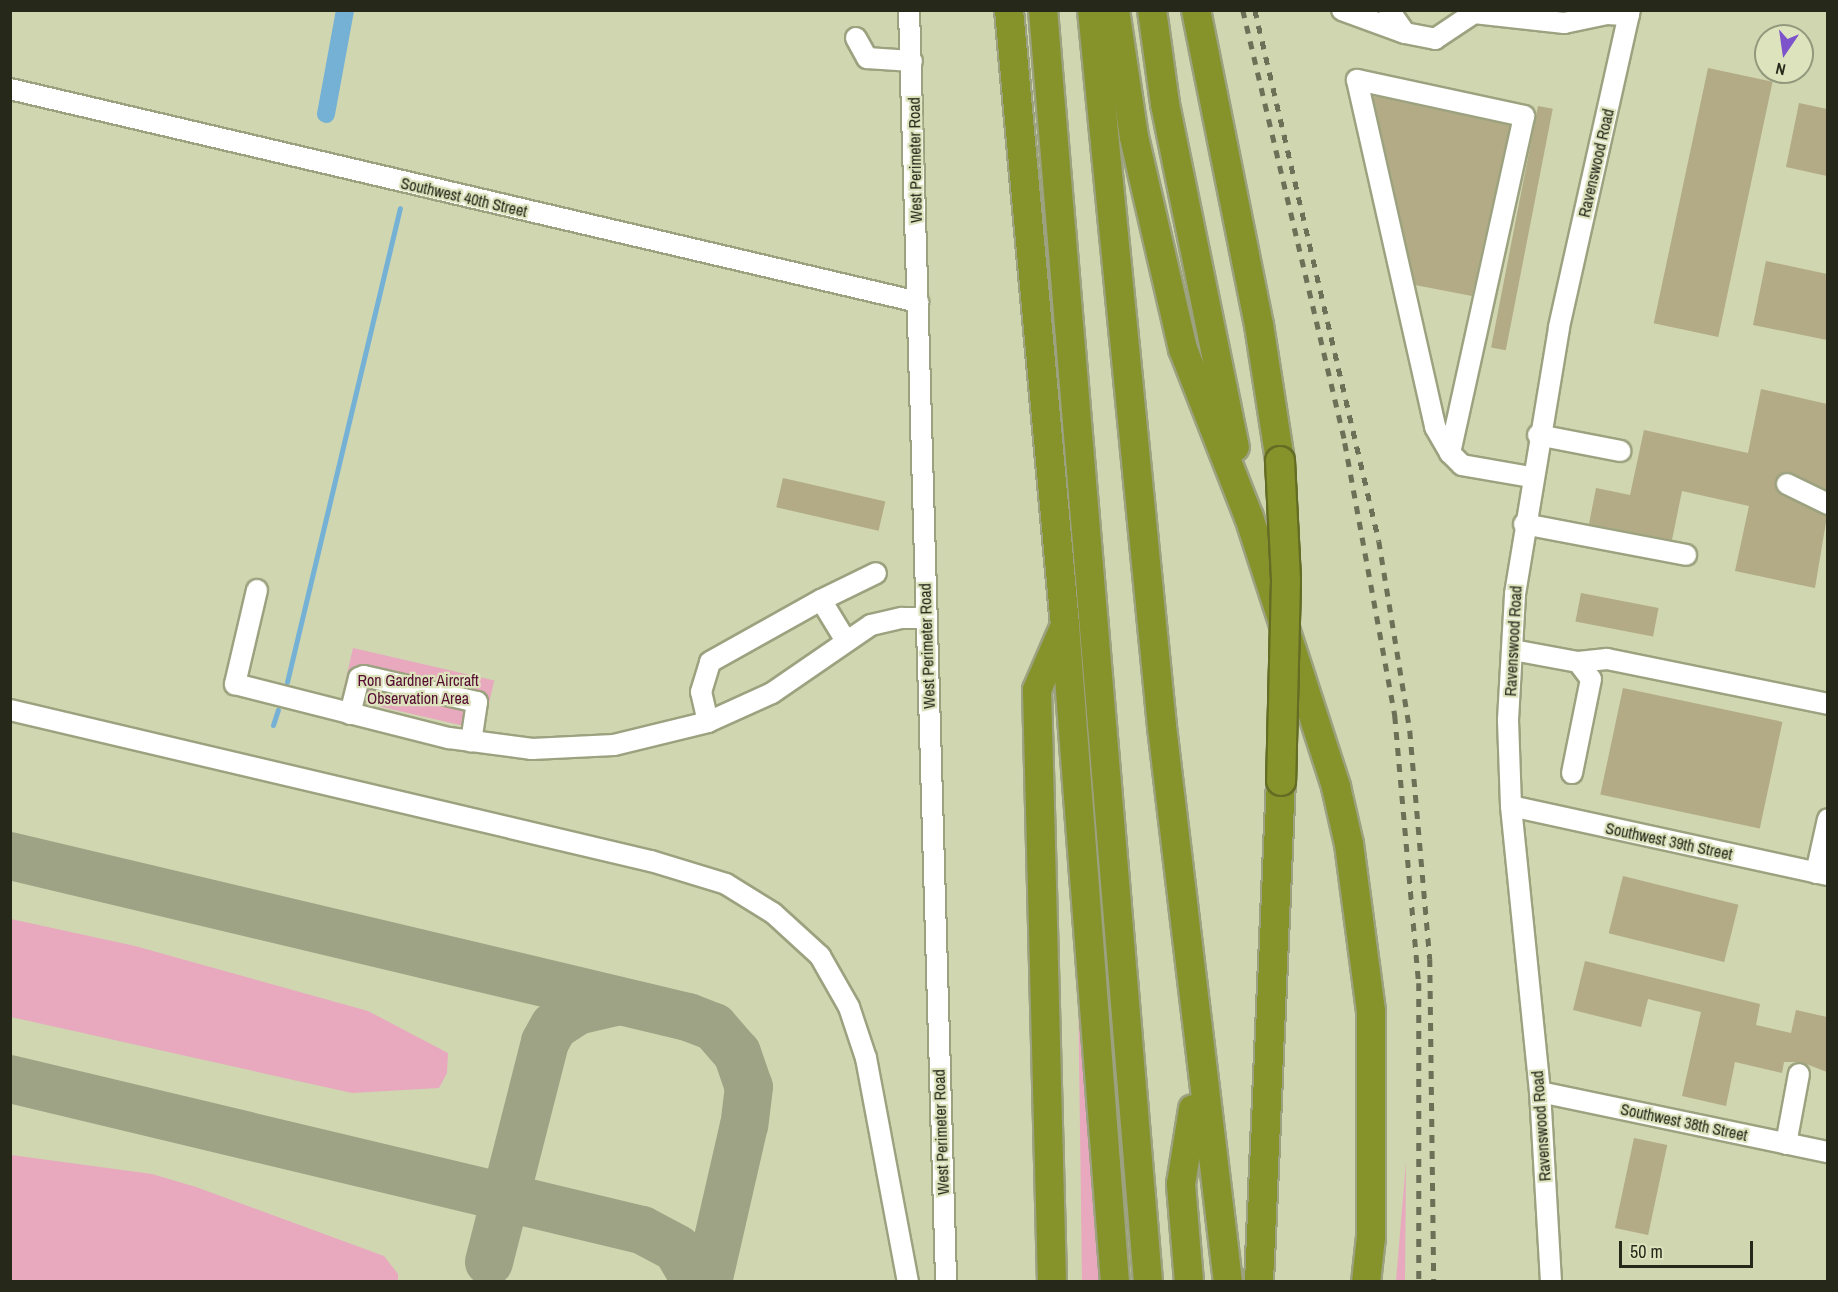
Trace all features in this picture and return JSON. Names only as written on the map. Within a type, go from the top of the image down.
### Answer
[{"type":"highway","points":[[1009,10],[1065,625],[1115,1281]]},
{"type":"highway","points":[[1043,10],[1147,1278]]},
{"type":"highway","points":[[1078,10],[1106,339],[1211,1281]]},
{"type":"highway","points":[[1092,10],[1161,717],[1228,1281]]},
{"type":"highway","points":[[1115,10],[1134,137],[1183,349],[1249,517],[1336,787],[1359,912],[1371,1012],[1371,1237],[1366,1281]]},
{"type":"highway","points":[[1152,10],[1165,104],[1249,517]]},
{"type":"highway","points":[[1196,10],[1259,325],[1280,461],[1286,581],[1281,781],[1259,1281]]},
{"type":"highway","points":[[1052,1281],[1037,690],[1065,625]]},
{"type":"highway","points":[[1189,1281],[1181,1184],[1193,1109]]},
{"type":"street","name":"West Perimeter Road","points":[[909,10],[946,1281]]},
{"type":"street","points":[[1342,10],[1405,33],[1435,39],[1474,13],[1564,23],[1607,14],[1629,13]]},
{"type":"street","points":[[1389,10],[1405,33]]},
{"type":"street","name":"Ravenswood Road","points":[[1551,1281],[1540,1092],[1511,806],[1508,720],[1515,594],[1538,435],[1629,13]]},
{"type":"street","points":[[856,39],[867,58],[912,62]]},
{"type":"street","points":[[1449,453],[1524,116],[1357,80],[1435,428],[1449,453],[1462,465],[1531,477]]},
{"type":"street","name":"Southwest 40th Street","points":[[10,89],[918,302]]},
{"type":"street","points":[[1538,435],[1620,452]]},
{"type":"street","points":[[1787,484],[1827,504]]},
{"type":"street","points":[[1524,524],[1686,555]]},
{"type":"street","points":[[708,722],[701,692],[710,662],[821,600],[876,573]]},
{"type":"street","points":[[257,590],[235,684],[471,742],[532,748],[588,748],[639,741],[708,722],[772,693],[846,641],[881,622],[926,618]]},
{"type":"street","points":[[821,600],[846,641]]},
{"type":"street","points":[[1512,650],[1578,662],[1607,659],[1827,704]]},
{"type":"street","points":[[1572,773],[1591,679],[1578,662]]},
{"type":"street","points":[[350,714],[359,678],[364,676],[409,686],[477,702],[471,742]]},
{"type":"street","points":[[10,710],[651,861],[726,884],[773,913],[820,956],[849,1007],[866,1058],[908,1281]]},
{"type":"street","name":"Southwest 39th Street","points":[[1511,806],[1822,874]]},
{"type":"street","points":[[1822,874],[1827,819]]},
{"type":"street","points":[[1786,1144],[1799,1074]]},
{"type":"street","name":"Southwest 38th Street","points":[[1540,1092],[1827,1152]]},
{"type":"green space","name":"Ron Gardner Aircraft Observation Area","points":[[353,648],[494,681],[483,730],[342,698]]},
{"type":"green space","points":[[11,919],[135,946],[368,1011],[448,1053],[447,1073],[439,1088],[352,1093],[11,1017]]},
{"type":"green space","points":[[1078,980],[1101,1134],[1106,1281],[1082,1281]]},
{"type":"green space","points":[[11,1155],[152,1174],[196,1187],[384,1256],[398,1274],[398,1281],[11,1281]]},
{"type":"green space","points":[[1406,1162],[1405,1281],[1396,1281]]},
{"type":"building","points":[[1708,68],[1754,78],[1754,84],[1772,84],[1718,337],[1654,323]]},
{"type":"building","points":[[1373,96],[1510,125],[1472,296],[1415,285]]},
{"type":"building","points":[[1799,103],[1827,109],[1827,176],[1786,167]]},
{"type":"building","points":[[1538,106],[1553,109],[1506,350],[1491,347]]},
{"type":"building","points":[[1766,261],[1827,274],[1827,340],[1753,325]]},
{"type":"building","points":[[1761,389],[1827,404],[1827,490],[1787,472],[1780,474],[1775,484],[1782,495],[1827,516],[1815,588],[1735,571],[1749,506],[1682,491],[1672,540],[1589,524],[1596,488],[1630,495],[1644,430],[1748,453]]},
{"type":"building","points":[[783,478],[885,502],[879,531],[776,507]]},
{"type":"building","points":[[1581,593],[1659,608],[1653,637],[1575,621]]},
{"type":"building","points":[[1623,688],[1782,722],[1760,829],[1600,795]]},
{"type":"building","points":[[1623,876],[1738,905],[1724,962],[1609,933]]},
{"type":"building","points":[[1585,961],[1760,1004],[1756,1025],[1791,1033],[1796,1010],[1827,1017],[1827,1072],[1801,1062],[1784,1062],[1782,1073],[1735,1062],[1726,1106],[1682,1096],[1701,1012],[1648,999],[1641,1027],[1573,1010]]},
{"type":"building","points":[[1634,1138],[1667,1145],[1648,1235],[1615,1228]]},
{"type":"waterway","points":[[326,114],[345,10]]},
{"type":"waterway","points":[[287,682],[400,208]]},
{"type":"waterway","points":[[273,725],[278,710]]},
{"type":"taxiway","points":[[10,856],[688,1017],[714,1027],[737,1053],[749,1087],[744,1125],[708,1282]]},
{"type":"taxiway","points":[[489,1262],[545,1042],[554,1026],[577,1011],[619,1001]]},
{"type":"taxiway","points":[[10,1079],[642,1230],[677,1249],[696,1282]]},
{"type":"railway","points":[[1243,10],[1345,443],[1395,716],[1419,983],[1419,1282]]},
{"type":"railway","points":[[1255,10],[1379,541],[1410,731],[1430,959],[1434,1282]]}]
